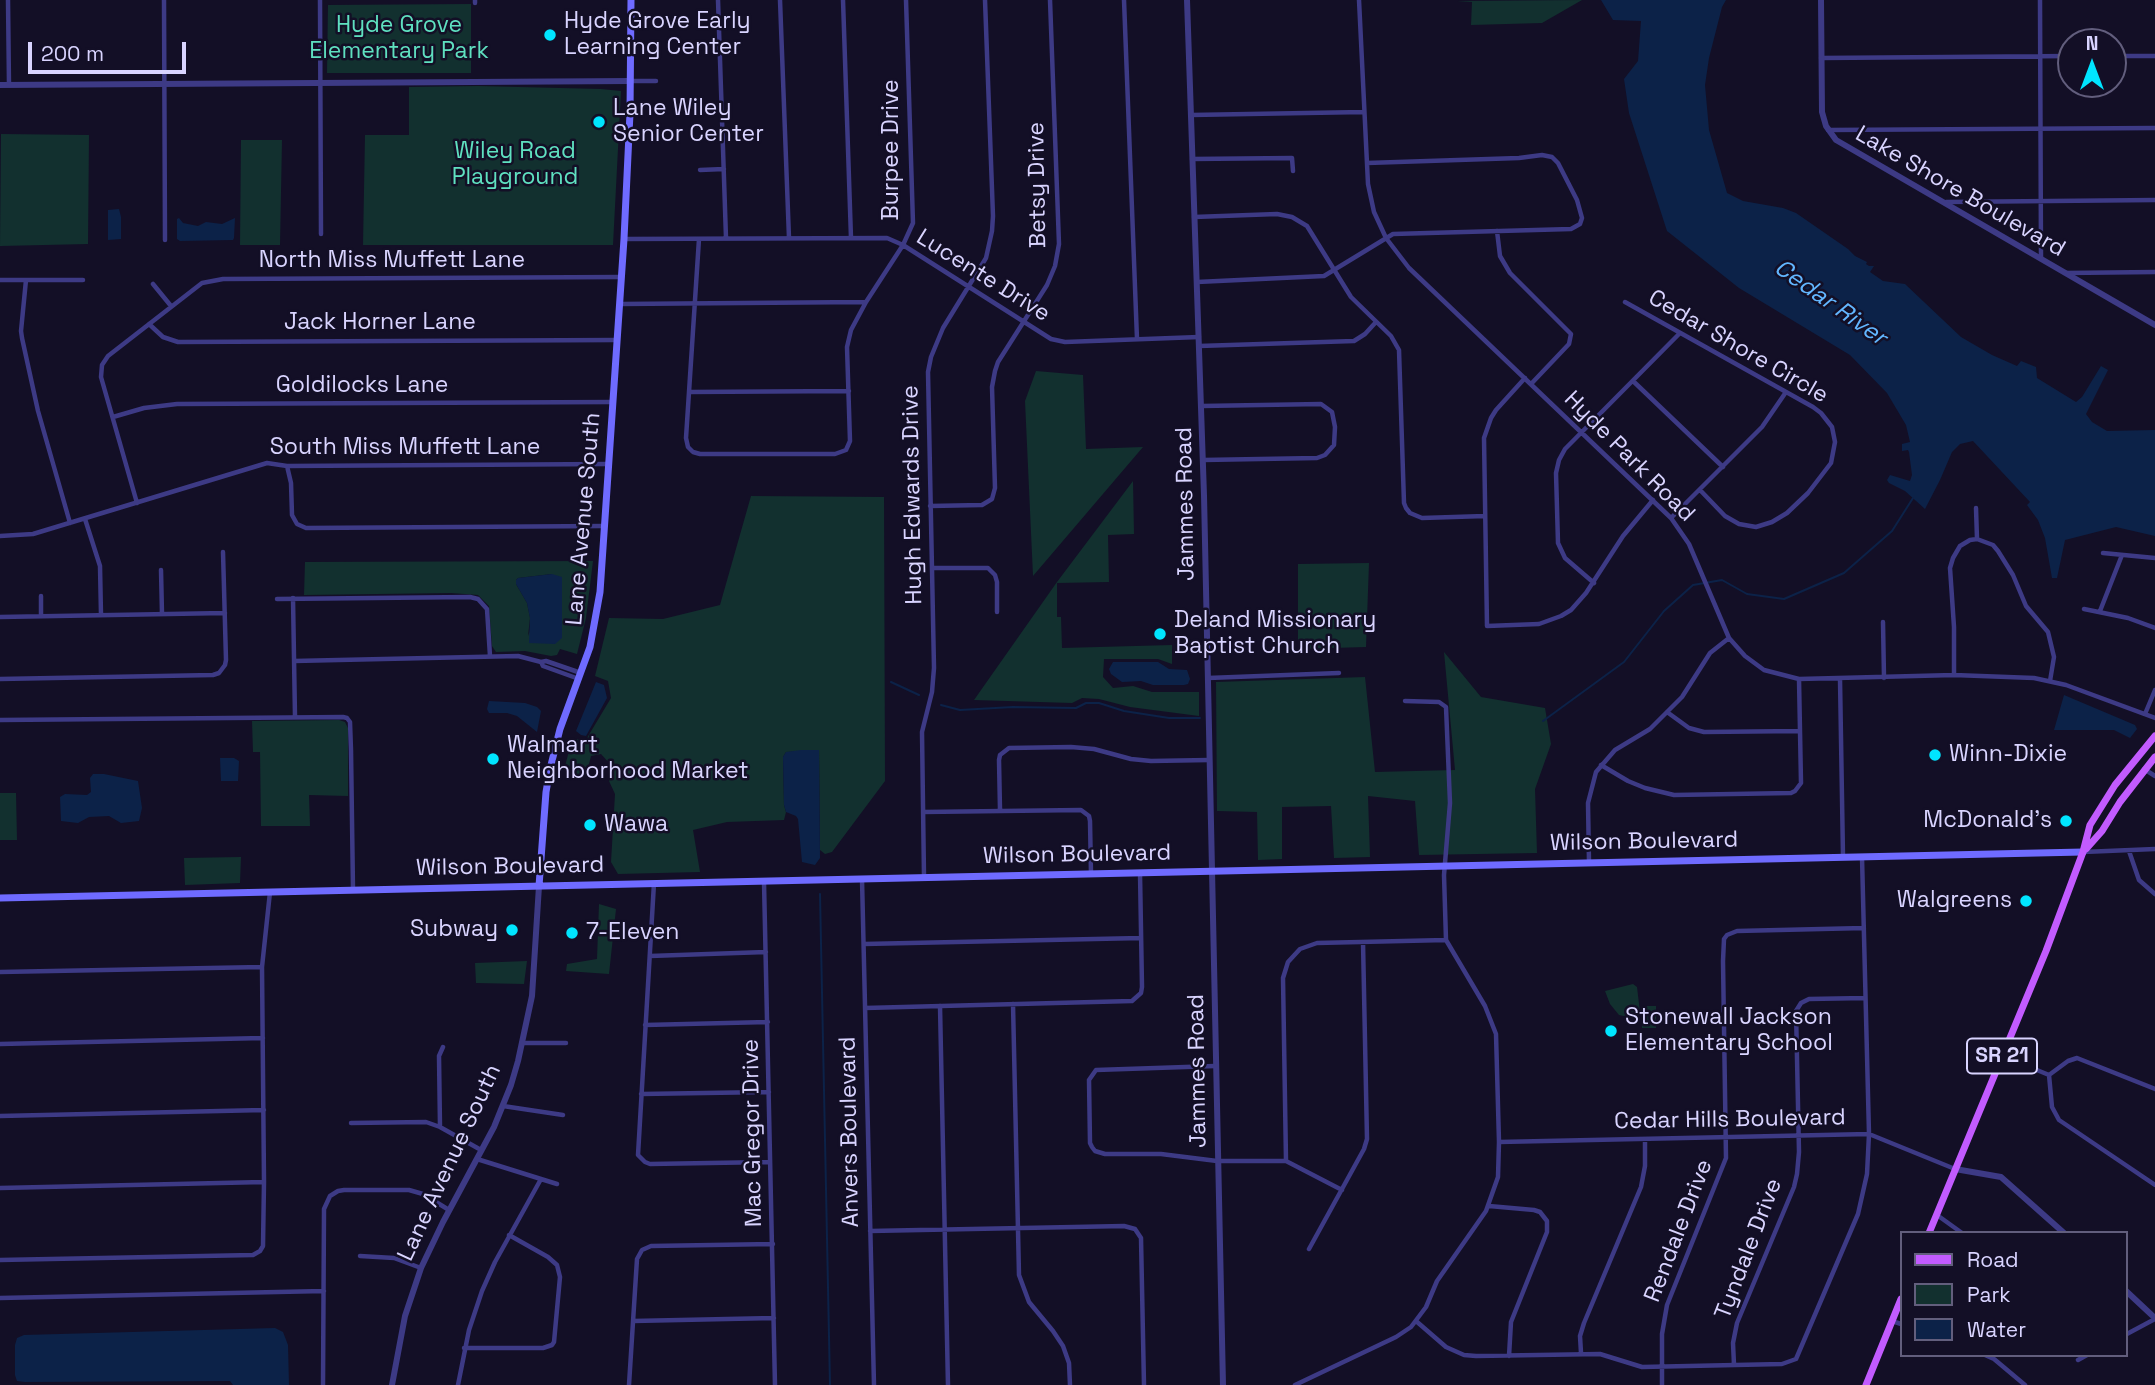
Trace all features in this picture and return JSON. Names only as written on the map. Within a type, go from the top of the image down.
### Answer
[{"type":"main road","name":"Lane Avenue South","points":[[539,886],[550,769],[560,729],[597,621],[622,277],[631,81],[631,0]]},
{"type":"main road","name":"SR 21","points":[[1930,1231],[2046,951],[2083,852],[2090,825],[2128,767],[2155,736]]},
{"type":"main road","name":"SR 21","points":[[2083,852],[2102,831],[2120,802],[2155,757]]},
{"type":"main road","name":"Wilson Boulevard","points":[[0,898],[2083,852]]},
{"type":"main road","points":[[1866,1385],[1899,1304]]},
{"type":"street","points":[[8,0],[9,85]]},
{"type":"street","points":[[164,0],[166,240]]},
{"type":"street","points":[[320,0],[321,234]]},
{"type":"street","points":[[718,0],[726,238]]},
{"type":"street","points":[[780,0],[789,238]]},
{"type":"street","points":[[843,0],[851,238]]},
{"type":"street","name":"Burpee Drive","points":[[689,392],[686,438],[688,447],[693,452],[835,454],[846,450],[850,441],[849,338],[854,321],[911,230],[914,215],[906,0]]},
{"type":"street","name":"Hugh Edwards Drive","points":[[924,877],[922,732],[934,680],[928,372],[936,343],[986,258],[993,216],[985,0]]},
{"type":"street","name":"Betsy Drive","points":[[930,506],[982,505],[992,499],[995,488],[993,380],[998,362],[1052,276],[1058,254],[1050,0]]},
{"type":"street","points":[[1124,0],[1137,339]]},
{"type":"street","name":"Jammes Road","points":[[1187,0],[1202,406],[1223,1385]]},
{"type":"street","name":"Hyde Park Road","points":[[1359,0],[1370,198],[1386,238],[1409,268],[1671,518],[1689,544],[1729,638],[1745,656],[1764,670],[1799,679],[2019,676],[2066,685],[2155,718]]},
{"type":"street","name":"Lake Shore Boulevard","points":[[1821,0],[1822,112],[1828,130],[1844,145],[2155,326]]},
{"type":"street","points":[[2039,0],[2041,259]]},
{"type":"street","points":[[1821,58],[2057,56]]},
{"type":"street","points":[[2127,56],[2155,56]]},
{"type":"street","points":[[0,85],[656,81]]},
{"type":"street","points":[[1191,115],[1364,112]]},
{"type":"street","points":[[1828,130],[2155,128]]},
{"type":"street","points":[[1197,282],[1318,278],[1393,234],[1571,229],[1580,224],[1582,218],[1577,200],[1558,163],[1552,157],[1542,155],[1367,163]]},
{"type":"street","points":[[1192,159],[1292,158],[1293,171]]},
{"type":"street","points":[[700,170],[724,169]]},
{"type":"street","points":[[1942,202],[2155,200]]},
{"type":"street","points":[[1194,217],[1277,214],[1300,221],[1312,233],[1351,297],[1396,342],[1401,356],[1406,508],[1410,513],[1422,518],[1485,516]]},
{"type":"street","points":[[1497,231],[1500,256],[1510,273],[1571,334],[1569,344],[1531,384]]},
{"type":"street","name":"Lucente Drive","points":[[624,239],[881,238],[903,245],[1045,337],[1058,341],[1199,337]]},
{"type":"street","points":[[699,239],[689,392],[849,391]]},
{"type":"street","points":[[2065,272],[2155,272]]},
{"type":"street","name":"North Miss Muffett Lane","points":[[113,417],[101,376],[102,365],[108,356],[202,283],[223,279],[622,277]]},
{"type":"street","points":[[0,280],[82,280]]},
{"type":"street","points":[[26,280],[20,331],[38,411],[70,523]]},
{"type":"street","points":[[153,285],[171,306]]},
{"type":"street","points":[[620,304],[866,302]]},
{"type":"street","name":"Cedar Shore Circle","points":[[1625,302],[1821,413],[1832,427],[1835,452],[1831,463],[1808,494],[1787,513],[1772,522],[1756,527],[1739,524],[1731,520],[1700,490]]},
{"type":"street","points":[[1199,346],[1354,341],[1376,322]]},
{"type":"street","name":"Jack Horner Lane","points":[[149,324],[163,337],[178,342],[618,340]]},
{"type":"street","points":[[1594,583],[1565,558],[1560,549],[1557,536],[1557,466],[1565,449],[1681,333]]},
{"type":"street","points":[[1525,378],[1496,410],[1487,427],[1483,448],[1487,626],[1550,621],[1571,610],[1594,583],[1623,536],[1653,500]]},
{"type":"street","points":[[1633,381],[1723,467]]},
{"type":"street","points":[[1671,518],[1762,428],[1787,393]]},
{"type":"street","name":"Goldilocks Lane","points":[[113,417],[144,408],[177,404],[614,402]]},
{"type":"street","points":[[1202,406],[1321,404],[1332,412],[1335,426],[1334,445],[1325,455],[1317,458],[1203,460]]},
{"type":"street","points":[[113,417],[137,503]]},
{"type":"street","name":"South Miss Muffett Lane","points":[[0,536],[33,534],[267,463],[287,466],[610,464]]},
{"type":"street","points":[[287,466],[293,520],[306,528],[605,526]]},
{"type":"street","points":[[1976,508],[1977,539]]},
{"type":"street","points":[[85,519],[100,566],[101,615]]},
{"type":"street","points":[[1954,675],[1950,568],[1960,546],[1977,539],[1993,545],[1998,551],[2013,575],[2026,606],[2048,632],[2054,657],[2050,681]]},
{"type":"street","points":[[0,680],[219,673],[226,660],[222,552]]},
{"type":"street","points":[[2103,553],[2155,558]]},
{"type":"street","points":[[2099,611],[2122,555]]},
{"type":"street","points":[[932,568],[988,568],[995,575],[997,582],[997,612]]},
{"type":"street","points":[[161,570],[162,614]]},
{"type":"street","points":[[41,596],[41,616]]},
{"type":"street","points":[[293,598],[295,717]]},
{"type":"street","points":[[277,599],[478,599],[484,604],[489,615],[490,656]]},
{"type":"street","points":[[2084,609],[2154,626]]},
{"type":"street","points":[[0,617],[225,613]]},
{"type":"street","points":[[1883,622],[1884,678]]},
{"type":"street","points":[[1589,862],[1589,795],[1596,772],[1615,750],[1639,737],[1667,712],[1690,687],[1710,653],[1729,638]]},
{"type":"street","points":[[294,661],[519,656],[546,661],[554,667],[580,676]]},
{"type":"street","points":[[1208,678],[1339,673]]},
{"type":"street","points":[[1601,765],[1645,788],[1674,795],[1791,793],[1799,788],[1801,783],[1799,679]]},
{"type":"street","points":[[1840,679],[1843,857]]},
{"type":"street","points":[[2145,714],[2155,690]]},
{"type":"street","points":[[1295,1385],[1396,1337],[1416,1321],[1426,1307],[1437,1281],[1489,1206],[1498,1177],[1496,1034],[1485,1006],[1446,940],[1446,866],[1450,803],[1446,707],[1439,702],[1405,701]]},
{"type":"street","points":[[1667,712],[1689,728],[1704,732],[1800,731]]},
{"type":"street","points":[[0,720],[343,716],[350,722],[353,890]]},
{"type":"street","points":[[1000,810],[999,760],[1000,755],[1009,748],[1070,747],[1094,749],[1131,759],[1151,761],[1209,760]]},
{"type":"street","points":[[2144,769],[2155,776]]},
{"type":"street","points":[[923,812],[1076,809],[1085,812],[1090,821],[1091,874]]},
{"type":"street","name":"Wilson Boulevard","points":[[2083,852],[2155,849]]},
{"type":"street","points":[[2129,851],[2139,880],[2155,894]]},
{"type":"street","points":[[1416,1321],[1439,1342],[1454,1351],[1476,1356],[1600,1353],[1634,1365],[1661,1367],[1782,1364],[1793,1362],[1799,1356],[1858,1214],[1867,1174],[1869,1135],[1862,857]]},
{"type":"street","points":[[865,1008],[1126,1002],[1137,998],[1142,987],[1140,873]]},
{"type":"street","name":"Anvers Boulevard","points":[[862,878],[874,1385]]},
{"type":"street","name":"Mac Gregor Drive","points":[[764,881],[775,1385]]},
{"type":"street","points":[[654,883],[638,1149],[641,1159],[650,1164],[770,1162]]},
{"type":"street","name":"Lane Avenue South","points":[[392,1385],[405,1316],[421,1268],[482,1150],[511,1085],[532,996],[539,886]]},
{"type":"street","points":[[0,1259],[253,1255],[260,1251],[263,1246],[264,1182],[262,967],[270,892]]},
{"type":"street","name":"Rendale Drive","points":[[1662,1385],[1662,1334],[1667,1305],[1726,1158],[1724,939],[1737,931],[1864,928]]},
{"type":"street","points":[[864,944],[1141,938]]},
{"type":"street","points":[[1286,1161],[1283,978],[1293,955],[1309,945],[1446,940]]},
{"type":"street","points":[[1309,1249],[1367,1139],[1363,942]]},
{"type":"street","points":[[650,956],[766,953]]},
{"type":"street","points":[[0,972],[262,967]]},
{"type":"street","name":"Tyndale Drive","points":[[1734,1365],[1733,1343],[1737,1323],[1794,1187],[1799,1136],[1796,1011],[1801,1003],[1809,999],[1865,998]]},
{"type":"street","points":[[1013,1004],[1018,1263],[1021,1284],[1029,1302],[1063,1346],[1069,1363],[1070,1385]]},
{"type":"street","points":[[940,1006],[948,1385]]},
{"type":"street","points":[[645,1025],[768,1023]]},
{"type":"street","points":[[0,1044],[263,1038]]},
{"type":"street","points":[[523,1043],[566,1043]]},
{"type":"street","points":[[440,1127],[439,1056],[443,1047]]},
{"type":"street","points":[[2003,1056],[2049,1075]]},
{"type":"street","points":[[2049,1075],[2068,1061],[2083,1059],[2155,1089]]},
{"type":"street","points":[[1215,1066],[1100,1069],[1092,1073],[1089,1080],[1090,1143],[1095,1151],[1105,1154],[1161,1154],[1217,1161],[1286,1161],[1342,1190]]},
{"type":"street","points":[[2049,1075],[2053,1107],[2059,1120],[2155,1185]]},
{"type":"street","points":[[641,1094],[769,1092]]},
{"type":"street","points":[[503,1106],[563,1115]]},
{"type":"street","points":[[0,1116],[264,1110]]},
{"type":"street","points":[[351,1122],[421,1121],[440,1127],[482,1150]]},
{"type":"street","name":"Cedar Hills Boulevard","points":[[1499,1142],[1869,1135],[1955,1169]]},
{"type":"street","points":[[1581,1354],[1580,1336],[1584,1323],[1641,1186],[1645,1166],[1645,1139]]},
{"type":"street","points":[[477,1159],[557,1184]]},
{"type":"street","points":[[1955,1169],[2001,1177],[2062,1231]]},
{"type":"street","points":[[458,1385],[464,1348],[482,1291],[509,1235],[541,1180]]},
{"type":"street","points":[[0,1188],[264,1182]]},
{"type":"street","points":[[323,1385],[326,1201],[333,1193],[344,1190],[409,1190],[449,1210]]},
{"type":"street","points":[[1489,1206],[1534,1210],[1540,1212],[1547,1221],[1547,1231],[1511,1322],[1509,1356]]},
{"type":"street","points":[[1936,1215],[1959,1231]]},
{"type":"street","points":[[870,1231],[1124,1226],[1135,1229],[1141,1238],[1144,1385]]},
{"type":"street","points":[[464,1348],[543,1348],[552,1345],[556,1336],[560,1277],[557,1265],[509,1235]]},
{"type":"street","points":[[629,1385],[637,1259],[642,1250],[651,1246],[773,1244]]},
{"type":"street","points":[[360,1256],[394,1258],[421,1268]]},
{"type":"street","points":[[0,1298],[324,1290]]},
{"type":"street","points":[[2127,1292],[2155,1318],[2127,1334]]},
{"type":"street","points":[[633,1321],[774,1318]]},
{"type":"street","points":[[1892,1321],[1899,1323]]},
{"type":"street","points":[[1990,1357],[2025,1385]]},
{"type":"street","points":[[2078,1360],[2083,1357]]},
{"type":"street","points":[[1308,1378],[1312,1385]]},
{"type":"green space","points":[[1582,0],[1542,23],[1471,25],[1472,2],[1457,1]]},
{"type":"green space","name":"Hyde Grove Elementary Park","points":[[471,4],[471,73],[327,73],[328,5]]},
{"type":"green space","name":"Wiley Road Playground","points":[[478,86],[621,91],[613,245],[363,245],[365,135],[409,135],[409,87]]},
{"type":"green space","points":[[1,134],[89,135],[88,244],[0,246]]},
{"type":"green space","points":[[241,140],[282,140],[280,245],[240,245]]},
{"type":"green space","points":[[1036,371],[1083,375],[1086,449],[1143,447],[1033,576],[1025,401]]},
{"type":"green space","points":[[1133,481],[1134,534],[1108,535],[1109,582],[1057,583],[1057,617],[1061,617],[1062,648],[1172,645],[1172,664],[1158,659],[1104,659],[1103,677],[1113,688],[1133,686],[1152,692],[1199,692],[1199,716],[1130,707],[1099,699],[1082,698],[1072,703],[974,700],[1057,582]]},
{"type":"green space","points":[[751,496],[884,497],[885,781],[832,852],[825,854],[820,850],[819,751],[786,752],[783,757],[786,812],[784,820],[727,822],[693,830],[700,872],[618,874],[611,862],[615,794],[609,781],[610,764],[601,754],[591,756],[587,772],[571,777],[565,766],[572,740],[587,738],[611,698],[608,681],[595,676],[609,618],[663,619],[720,605]]},
{"type":"green space","points":[[593,561],[586,618],[577,654],[560,649],[557,655],[551,656],[525,651],[496,652],[492,646],[489,606],[478,595],[304,595],[305,562]],"holes":[[[552,574],[528,636],[530,618],[527,603],[516,580]]]},
{"type":"green space","points":[[1369,563],[1366,647],[1298,649],[1298,564]]},
{"type":"green space","points":[[1444,652],[1481,697],[1545,708],[1551,744],[1535,789],[1537,853],[1419,855],[1415,801],[1368,796],[1370,857],[1334,858],[1331,806],[1282,807],[1282,859],[1258,860],[1257,812],[1217,811],[1216,682],[1365,677],[1375,772],[1455,770]]},
{"type":"green space","points":[[252,721],[345,722],[348,728],[348,796],[309,795],[310,826],[261,826],[260,752],[253,752]]},
{"type":"green space","points":[[0,793],[16,793],[17,840],[0,840]]},
{"type":"green space","points":[[241,857],[240,883],[185,885],[184,858]]},
{"type":"green space","points":[[599,904],[616,909],[609,974],[566,971],[567,964],[597,959]]},
{"type":"green space","points":[[527,961],[524,984],[476,983],[475,963]]},
{"type":"green space","points":[[1633,984],[1637,987],[1640,1012],[1628,1017],[1619,1015],[1610,1004],[1605,991]]},
{"type":"green space","points":[[1641,1006],[1656,1006],[1656,1028],[1642,1028]]},
{"type":"water","name":"Cedar River","points":[[1601,0],[1726,0],[1709,58],[1705,85],[1709,130],[1727,193],[1743,201],[1796,213],[1867,262],[1866,264],[1874,266],[1870,272],[1883,281],[1905,284],[1961,337],[2017,366],[2021,361],[2036,367],[2037,378],[2076,402],[2101,366],[2108,370],[2086,414],[2092,422],[2107,431],[2155,430],[2155,536],[2116,527],[2065,540],[2057,578],[2052,578],[2045,538],[2038,520],[2027,505],[2030,502],[1973,441],[1960,444],[1952,452],[1925,509],[1905,491],[1889,483],[1887,480],[1890,475],[1910,481],[1912,475],[1909,452],[1902,451],[1902,444],[1910,442],[1906,425],[1887,393],[1850,355],[1739,288],[1667,231],[1629,113],[1624,79],[1638,61],[1641,21],[1613,20]]},
{"type":"water","points":[[119,209],[121,239],[108,240],[108,210]]},
{"type":"water","points":[[179,218],[183,223],[198,226],[206,222],[222,224],[235,218],[234,238],[180,241],[177,239]]},
{"type":"water","points":[[552,574],[562,577],[562,638],[555,644],[529,643],[530,618],[527,603],[516,580]]},
{"type":"water","points":[[1113,662],[1158,662],[1169,669],[1187,670],[1190,679],[1188,684],[1184,685],[1122,682],[1111,674],[1109,669]]},
{"type":"water","points":[[596,682],[604,685],[607,698],[586,736],[581,735],[576,731]]},
{"type":"water","points":[[2064,695],[2135,725],[2137,729],[2130,738],[2114,730],[2054,730]]},
{"type":"water","points":[[489,701],[525,703],[537,707],[541,711],[537,732],[517,716],[489,713]]},
{"type":"water","points":[[819,750],[820,858],[815,865],[802,862],[798,819],[786,812],[784,805],[783,757],[786,752]]},
{"type":"water","points":[[220,758],[234,758],[239,761],[238,781],[221,781]]},
{"type":"water","points":[[93,774],[138,781],[142,808],[139,821],[121,823],[109,816],[89,817],[78,823],[61,821],[60,797],[65,794],[87,795],[91,792],[90,778]]},
{"type":"water","points":[[275,1328],[283,1332],[288,1345],[289,1385],[233,1385],[230,1381],[25,1382],[17,1381],[15,1375],[15,1345],[17,1338],[24,1335]]},
{"type":"waterway","points":[[1543,721],[1624,662],[1664,611],[1693,585],[1722,580],[1747,594],[1784,599],[1844,573],[1892,531],[1913,498]]},
{"type":"waterway","points":[[891,682],[919,695]]},
{"type":"waterway","points":[[941,705],[960,710],[1076,708],[1086,703],[1099,703],[1124,711],[1169,718],[1200,718]]},
{"type":"waterway","points":[[820,894],[830,1385]]},
{"type":"place","name":"Hyde Grove Early Learning Center","points":[[550,35]]},
{"type":"place","name":"Lane Wiley Senior Center","points":[[599,122]]},
{"type":"place","name":"Deland Missionary Baptist Church","points":[[1160,634]]},
{"type":"place","name":"Winn-Dixie","points":[[1935,755]]},
{"type":"place","name":"Walmart Neighborhood Market","points":[[493,759]]},
{"type":"place","name":"McDonald's","points":[[2066,821]]},
{"type":"place","name":"Wawa","points":[[590,825]]},
{"type":"place","name":"Walgreens","points":[[2026,901]]},
{"type":"place","name":"Subway","points":[[512,930]]},
{"type":"place","name":"7-Eleven","points":[[572,933]]},
{"type":"place","name":"Stonewall Jackson Elementary School","points":[[1611,1031]]}]
